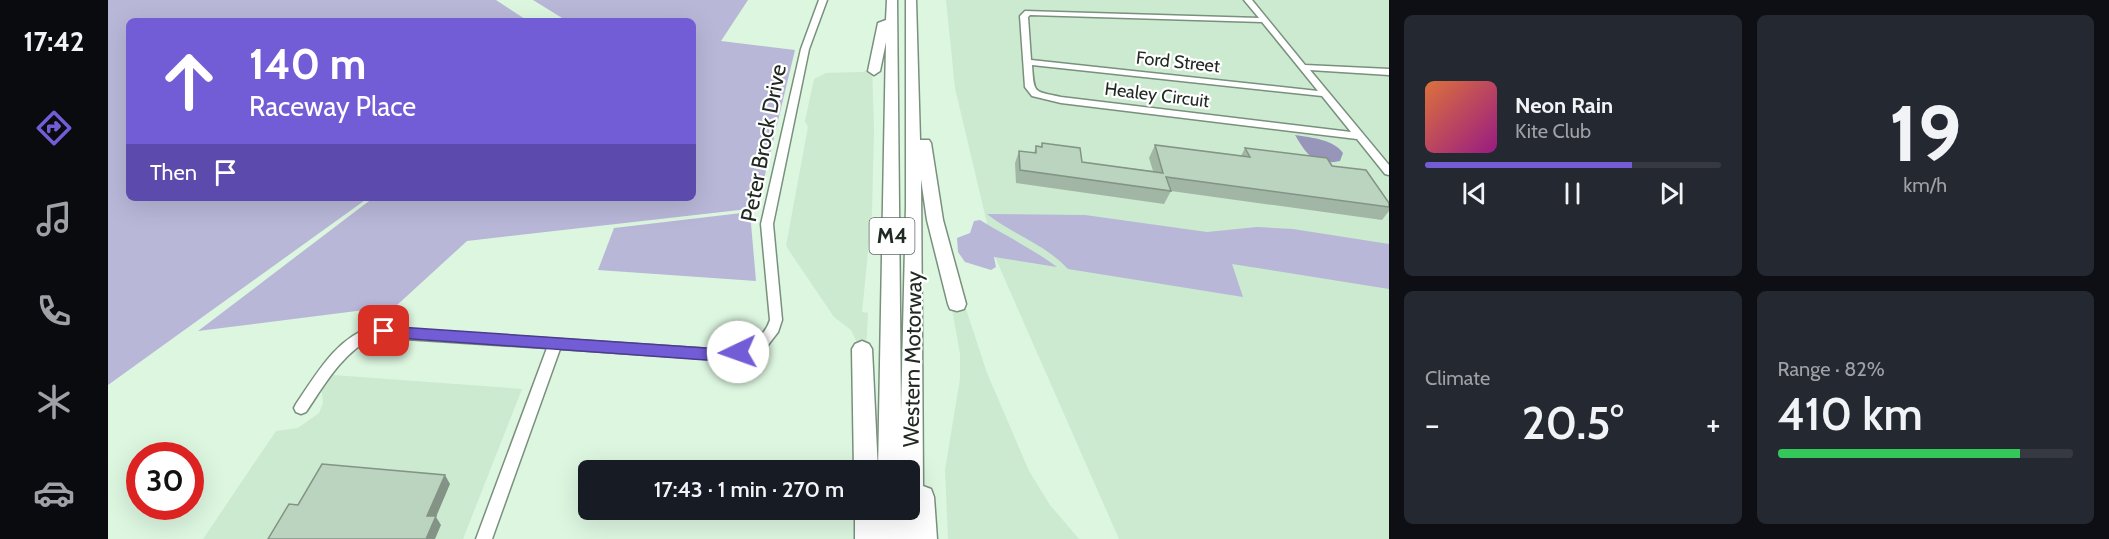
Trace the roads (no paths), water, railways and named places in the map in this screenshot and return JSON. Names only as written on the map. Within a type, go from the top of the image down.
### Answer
[{"type":"highway","points":[[874,71],[886,0]]},
{"type":"highway","name":"Western Motorway","points":[[890,460],[892,0]]},
{"type":"highway","name":"Western Motorway","points":[[911,0],[914,112],[911,539]]},
{"type":"highway","points":[[914,112],[920,115],[935,220],[957,304]]},
{"type":"highway","points":[[862,349],[867,460]]},
{"type":"highway","points":[[911,415],[921,483],[924,539]]},
{"type":"highway","points":[[867,520],[868,539]]},
{"type":"highway","points":[[888,539],[889,520]]},
{"type":"street","name":"Peter Brock Drive","points":[[301,408],[340,352],[353,341],[372,332],[726,354],[748,350],[765,341],[771,334],[776,320],[777,304],[767,224],[805,50],[823,0]]},
{"type":"street","points":[[1248,0],[1389,172]]},
{"type":"street","points":[[1016,9],[1026,13],[1263,20]]},
{"type":"street","name":"Healey Circuit","points":[[1026,13],[1024,16],[1029,87],[1031,92],[1041,96],[1359,136]]},
{"type":"street","name":"Ford Street","points":[[1027,62],[1324,94]]},
{"type":"street","points":[[1302,67],[1389,72]]},
{"type":"street","points":[[484,539],[556,343]]}]
